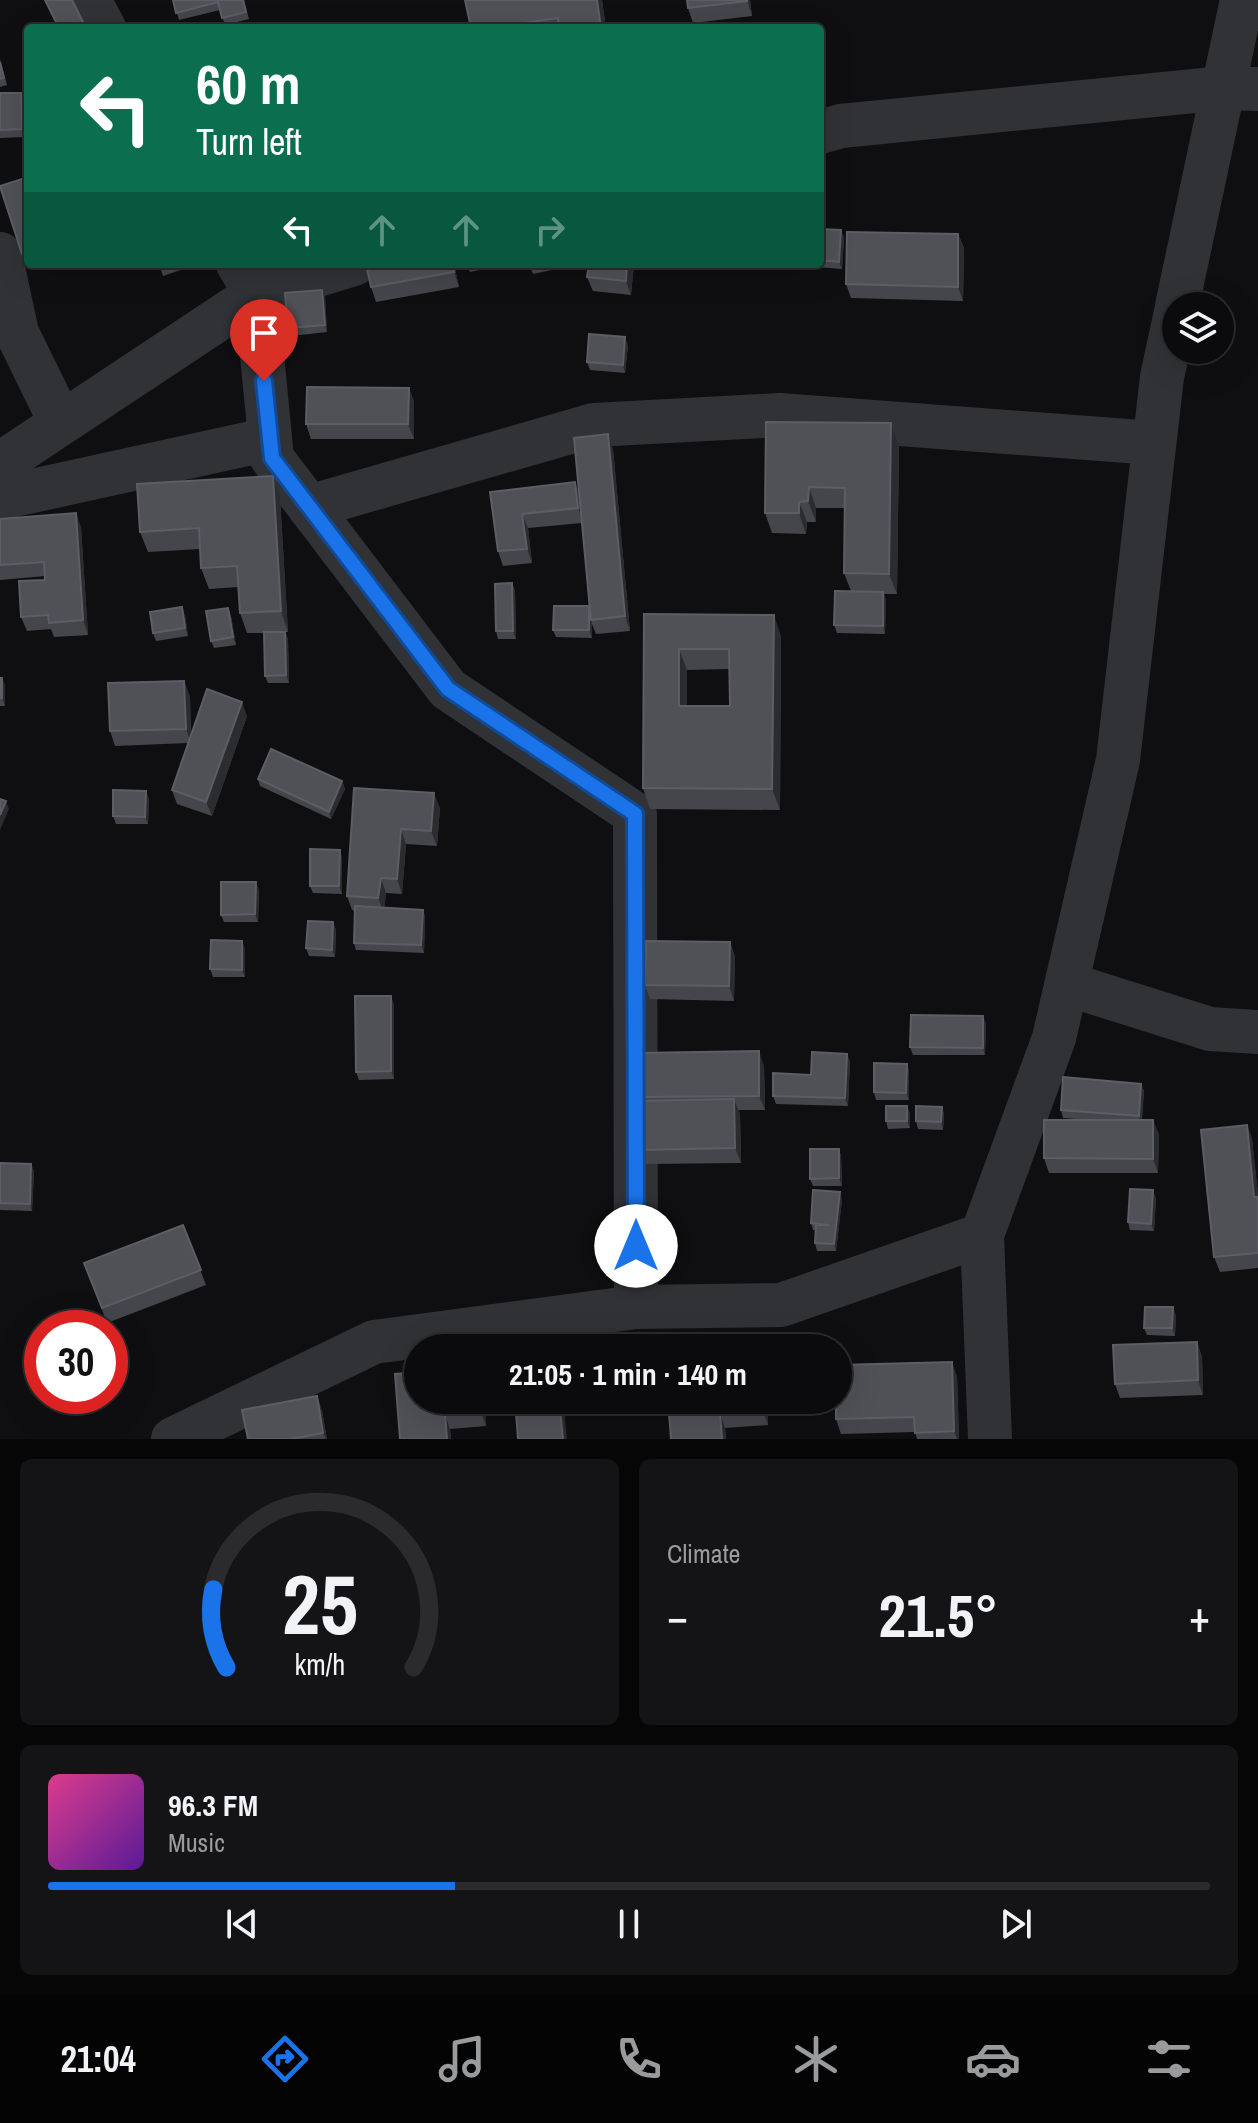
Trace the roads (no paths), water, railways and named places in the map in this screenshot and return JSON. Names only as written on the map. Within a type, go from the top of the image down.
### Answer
[{"type":"street","points":[[89,0],[102,24]]},
{"type":"street","points":[[1182,292],[1241,88],[1242,0]]},
{"type":"street","points":[[824,131],[841,126],[1241,88]]},
{"type":"street","points":[[0,254],[17,333],[61,423]]},
{"type":"street","points":[[0,464],[61,423],[247,279],[325,268]]},
{"type":"street","points":[[247,279],[272,458],[448,689],[635,814],[636,1307]]},
{"type":"street","points":[[990,1439],[982,1235],[1054,1038],[1118,760],[1165,364]]},
{"type":"street","points":[[309,507],[594,425],[780,415],[1154,443]]},
{"type":"street","points":[[0,498],[270,439]]},
{"type":"street","points":[[1067,984],[1210,1029],[1258,1032]]},
{"type":"street","points":[[173,1439],[374,1342],[636,1307],[781,1305],[982,1235]]}]
